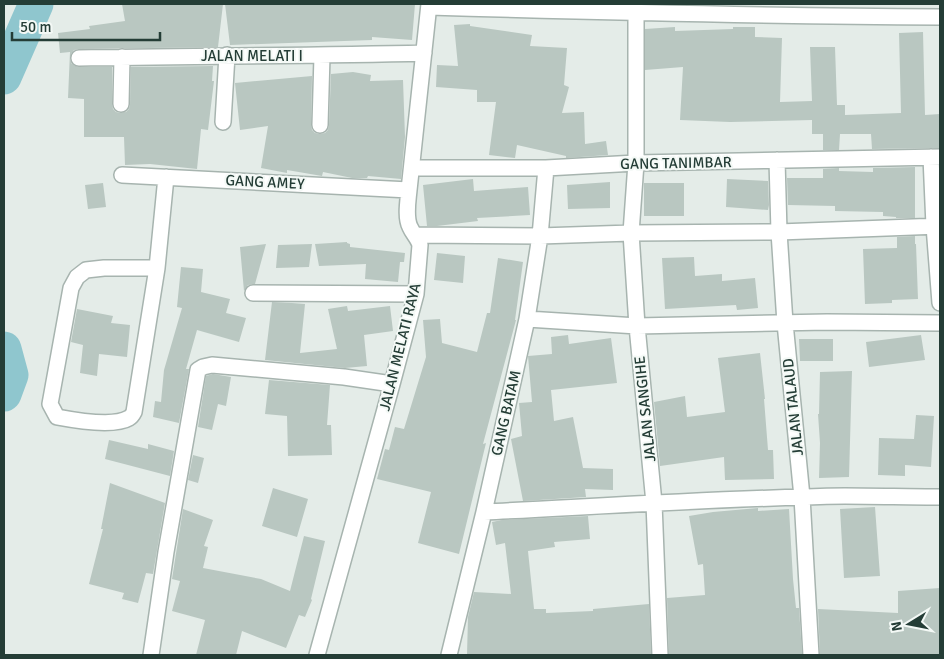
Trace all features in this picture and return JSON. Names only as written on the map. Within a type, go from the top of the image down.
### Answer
[{"type":"street","points":[[429,5],[636,13],[940,17]]},
{"type":"street","name":"JALAN MELATI RAYA","points":[[317,655],[416,294],[420,252],[416,235],[408,224],[409,190],[429,5]]},
{"type":"street","name":"JALAN SANGIHE","points":[[636,13],[636,163],[631,233],[637,326],[654,503],[660,655]]},
{"type":"street","name":"JALAN MELATI I","points":[[79,58],[226,55],[322,56],[424,53]]},
{"type":"street","points":[[223,122],[226,55]]},
{"type":"street","points":[[320,125],[322,56]]},
{"type":"street","points":[[121,104],[122,57]]},
{"type":"street","points":[[936,157],[940,303]]},
{"type":"street","name":"GANG TANIMBAR","points":[[412,168],[546,168],[636,163],[936,157]]},
{"type":"street","name":"JALAN TALAUD","points":[[777,160],[779,232],[785,323],[802,498],[810,655]]},
{"type":"street","name":"GANG BATAM","points":[[449,655],[484,512],[527,319],[540,236],[546,168]]},
{"type":"street","name":"GANG AMEY","points":[[122,175],[409,190]]},
{"type":"street","points":[[157,268],[86,270],[77,277],[71,288],[50,404],[57,417],[100,422],[119,422],[130,418],[134,412],[157,268],[166,177]]},
{"type":"street","points":[[416,235],[540,236],[779,232],[937,226]]},
{"type":"street","points":[[253,294],[416,294]]},
{"type":"street","points":[[527,319],[637,326],[827,322],[940,323]]},
{"type":"street","points":[[151,655],[166,552],[198,370],[212,365],[344,377],[392,384]]},
{"type":"street","points":[[484,512],[846,496],[940,497]]},
{"type":"building","points":[[122,4],[223,4],[218,47],[79,49],[74,50],[70,58],[71,63],[79,67],[112,67],[112,104],[113,109],[120,113],[126,112],[130,105],[131,67],[213,66],[212,81],[214,81],[208,130],[201,129],[197,169],[150,164],[125,165],[124,137],[84,137],[84,99],[68,98],[70,52],[60,53],[58,33],[90,29],[89,26],[125,21]]},
{"type":"building","points":[[225,4],[415,4],[412,40],[372,37],[372,40],[230,45]]},
{"type":"building","points":[[470,24],[470,26],[532,35],[530,46],[567,48],[564,85],[569,87],[562,113],[584,112],[585,144],[606,141],[608,155],[566,158],[566,156],[517,145],[515,158],[489,155],[496,102],[477,102],[477,90],[436,87],[437,65],[458,66],[454,25]]},
{"type":"building","points":[[675,27],[675,31],[755,27],[755,37],[782,38],[780,102],[812,101],[810,47],[835,47],[837,105],[845,105],[845,115],[901,113],[899,33],[923,32],[925,115],[940,114],[940,148],[872,149],[871,134],[840,134],[839,150],[823,150],[823,134],[812,134],[812,120],[730,122],[680,120],[683,67],[645,70],[645,29]]},
{"type":"building","points":[[353,72],[371,75],[370,81],[403,80],[405,137],[401,179],[368,176],[367,178],[352,178],[323,172],[322,176],[287,170],[287,173],[261,168],[268,126],[240,130],[235,83],[312,76],[311,125],[315,133],[320,134],[328,130],[329,125],[331,74]]},
{"type":"building","points":[[915,167],[915,218],[883,216],[883,212],[835,211],[835,206],[788,205],[787,178],[823,178],[823,169],[839,168],[839,171],[873,172],[873,168]]},
{"type":"building","points":[[473,179],[474,191],[528,187],[530,215],[477,218],[478,221],[427,226],[423,185]]},
{"type":"building","points":[[727,179],[768,181],[768,210],[726,207]]},
{"type":"building","points":[[610,182],[610,208],[568,209],[567,185]]},
{"type":"building","points":[[103,183],[106,207],[88,209],[85,185]]},
{"type":"building","points":[[644,183],[684,183],[684,216],[644,216]]},
{"type":"building","points":[[915,236],[918,299],[892,300],[892,303],[865,304],[863,249],[897,248],[897,237]]},
{"type":"building","points":[[347,242],[350,244],[350,247],[405,253],[404,262],[400,262],[398,282],[365,279],[366,264],[319,266],[315,244]]},
{"type":"building","points":[[266,244],[255,284],[248,285],[244,291],[240,247]]},
{"type":"building","points":[[312,244],[309,267],[276,268],[278,245]]},
{"type":"building","points":[[437,253],[465,256],[463,283],[434,280]]},
{"type":"building","points":[[694,257],[695,276],[722,274],[722,281],[755,278],[758,308],[737,310],[736,305],[665,309],[662,258]]},
{"type":"building","points":[[498,258],[523,262],[516,320],[483,444],[486,443],[459,554],[418,543],[431,492],[377,479],[385,449],[389,450],[395,427],[404,429],[426,357],[423,320],[440,319],[442,343],[477,352],[487,313],[490,313]]},
{"type":"building","points":[[181,267],[203,269],[201,292],[230,299],[226,313],[246,318],[239,342],[197,330],[186,369],[189,369],[179,423],[153,417],[155,401],[161,402],[164,370],[182,308],[177,307]]},
{"type":"building","points":[[272,302],[305,304],[300,353],[337,349],[328,309],[347,306],[348,311],[390,306],[393,331],[364,335],[367,366],[345,368],[265,360]]},
{"type":"building","points":[[77,309],[113,316],[111,323],[130,325],[127,357],[99,354],[97,376],[80,373],[83,345],[71,342]]},
{"type":"building","points":[[568,335],[569,344],[611,338],[617,383],[551,390],[554,421],[573,417],[583,468],[613,469],[613,490],[585,489],[586,497],[523,501],[511,439],[522,436],[519,403],[532,402],[528,356],[552,354],[551,337]]},
{"type":"building","points":[[921,335],[925,360],[869,367],[866,342]]},
{"type":"building","points":[[799,339],[833,339],[833,361],[800,361]]},
{"type":"building","points":[[760,353],[768,450],[773,450],[774,479],[725,480],[724,457],[660,466],[654,402],[685,396],[687,417],[725,412],[718,358]]},
{"type":"building","points":[[852,371],[849,477],[819,478],[820,443],[818,414],[820,372]]},
{"type":"building","points":[[213,374],[231,377],[226,406],[218,404],[212,430],[198,427],[206,376]]},
{"type":"building","points":[[269,380],[330,385],[327,425],[331,425],[332,455],[288,456],[287,416],[265,414]]},
{"type":"building","points":[[916,415],[934,416],[931,467],[905,465],[905,476],[878,475],[879,438],[914,439]]},
{"type":"building","points":[[109,440],[148,449],[148,444],[174,451],[170,476],[105,459]]},
{"type":"building","points":[[193,455],[204,458],[198,483],[188,480]]},
{"type":"building","points":[[110,483],[165,503],[153,574],[146,573],[138,603],[122,599],[124,593],[89,584],[103,529],[101,529]]},
{"type":"building","points":[[273,488],[308,499],[297,537],[262,526]]},
{"type":"building","points":[[875,507],[880,576],[844,578],[840,509]]},
{"type":"building","points":[[758,508],[758,511],[789,509],[793,579],[796,608],[799,608],[802,654],[669,655],[667,598],[705,595],[703,564],[698,565],[689,516]]},
{"type":"building","points":[[183,509],[213,520],[204,546],[208,547],[203,568],[261,579],[290,591],[304,536],[325,541],[312,600],[305,617],[299,615],[286,648],[242,631],[236,655],[196,655],[205,620],[172,611],[180,581],[172,579]]},
{"type":"building","points":[[588,516],[590,539],[554,542],[555,547],[528,551],[534,609],[546,609],[546,613],[593,611],[593,609],[649,604],[651,655],[467,655],[468,617],[474,592],[511,594],[505,543],[496,545],[492,522]]},
{"type":"building","points":[[940,588],[940,655],[820,655],[818,609],[898,613],[898,591]]},
{"type":"waterway","points":[[4,77],[36,4]]},
{"type":"waterway","points":[[4,349],[11,375],[4,394]]}]
